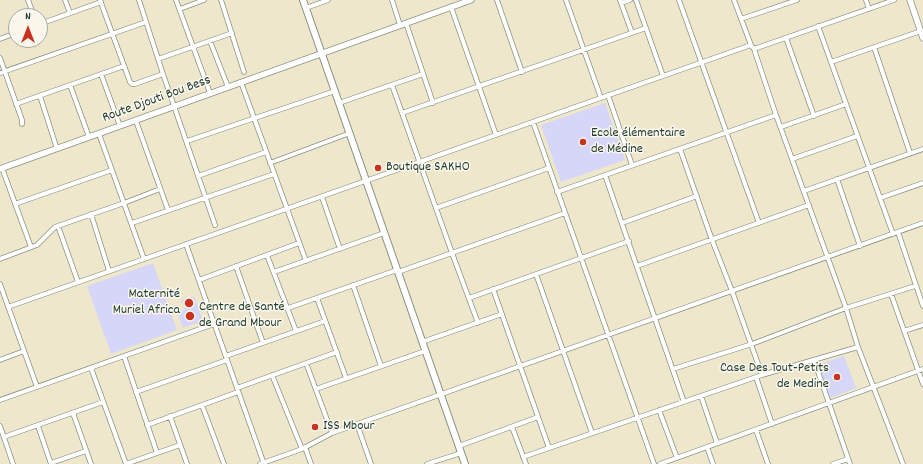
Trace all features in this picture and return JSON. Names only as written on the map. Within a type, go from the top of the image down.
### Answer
[{"type":"highway","points":[[303,0],[465,464]]},
{"type":"main road","name":"Route Djouti Bou Bess","points":[[1,168],[471,0]]},
{"type":"main road","points":[[910,0],[921,28],[923,38]]},
{"type":"street","points":[[64,0],[70,13]]},
{"type":"street","points":[[139,0],[163,74],[216,225]]},
{"type":"street","points":[[176,0],[210,93]]},
{"type":"street","points":[[180,9],[201,0]]},
{"type":"street","points":[[221,0],[244,72]]},
{"type":"street","points":[[306,8],[328,0]]},
{"type":"street","points":[[392,0],[424,74],[433,102]]},
{"type":"street","points":[[497,0],[522,72]]},
{"type":"street","points":[[566,0],[601,98]]},
{"type":"street","points":[[630,0],[621,1],[632,33]]},
{"type":"street","points":[[636,0],[662,76]]},
{"type":"street","points":[[679,0],[759,223]]},
{"type":"street","points":[[734,0],[828,257],[858,347],[875,387],[902,464]]},
{"type":"street","points":[[741,19],[797,0]]},
{"type":"street","points":[[866,0],[869,9]]},
{"type":"street","points":[[8,307],[701,62],[786,38],[894,0]]},
{"type":"street","points":[[48,21],[100,1],[130,82],[132,84],[163,74]]},
{"type":"street","points":[[451,7],[496,135]]},
{"type":"street","points":[[2,72],[146,22]]},
{"type":"street","points":[[818,26],[880,198],[923,306]]},
{"type":"street","points":[[402,114],[646,28]]},
{"type":"street","points":[[831,62],[921,28]]},
{"type":"street","points":[[158,59],[232,33]]},
{"type":"street","points":[[786,38],[814,116]]},
{"type":"street","points":[[210,41],[228,87]]},
{"type":"street","points":[[874,47],[910,153]]},
{"type":"street","points":[[0,58],[2,72],[16,104],[22,124]]},
{"type":"street","points":[[16,104],[124,66]]},
{"type":"street","points":[[101,74],[120,126]]},
{"type":"street","points":[[339,103],[424,74]]},
{"type":"street","points":[[241,82],[306,261]]},
{"type":"street","points":[[392,84],[478,323]]},
{"type":"street","points":[[70,85],[89,137]]},
{"type":"street","points":[[187,141],[335,91]]},
{"type":"street","points":[[608,95],[632,165]]},
{"type":"street","points":[[40,96],[57,149]]},
{"type":"street","points":[[781,127],[846,104]]},
{"type":"street","points":[[557,192],[776,115]]},
{"type":"street","points":[[136,120],[168,210]]},
{"type":"street","points":[[533,122],[654,464]]},
{"type":"street","points":[[270,163],[350,133]]},
{"type":"street","points":[[99,134],[144,259]]},
{"type":"street","points":[[792,159],[857,136]]},
{"type":"street","points":[[680,149],[762,375]]},
{"type":"street","points":[[804,191],[923,149]]},
{"type":"street","points":[[198,176],[266,152]]},
{"type":"street","points":[[1,168],[31,247]]},
{"type":"street","points":[[436,208],[549,168]]},
{"type":"street","points":[[15,204],[112,170]]},
{"type":"street","points":[[132,223],[274,174]]},
{"type":"street","points":[[605,175],[684,402]]},
{"type":"street","points":[[837,179],[860,246]]},
{"type":"street","points":[[880,198],[923,183]]},
{"type":"street","points":[[0,259],[37,244],[52,229],[58,226],[160,189]]},
{"type":"street","points":[[622,223],[697,196]]},
{"type":"street","points":[[322,197],[340,249]]},
{"type":"street","points":[[637,266],[809,205]]},
{"type":"street","points":[[288,308],[565,213]]},
{"type":"street","points":[[91,214],[109,271]]},
{"type":"street","points":[[186,244],[238,390],[262,464],[304,448],[332,433],[923,223]]},
{"type":"street","points":[[58,226],[78,282]]},
{"type":"street","points":[[274,272],[384,233]]},
{"type":"street","points":[[469,298],[629,241]]},
{"type":"street","points":[[199,280],[299,243]]},
{"type":"street","points":[[267,255],[296,331]]},
{"type":"street","points":[[236,266],[263,343]]},
{"type":"street","points":[[536,274],[592,434]]},
{"type":"street","points":[[0,284],[37,387]]},
{"type":"street","points":[[353,285],[381,366]]},
{"type":"street","points":[[674,370],[752,344],[846,308],[916,286]]},
{"type":"street","points":[[493,289],[549,448]]},
{"type":"street","points":[[891,294],[904,331],[921,370],[923,384]]},
{"type":"street","points":[[317,298],[346,378]]},
{"type":"street","points":[[422,342],[502,314]]},
{"type":"street","points":[[136,392],[263,343],[325,321]]},
{"type":"street","points":[[0,400],[214,324]]},
{"type":"street","points":[[904,331],[923,324]]},
{"type":"street","points":[[523,457],[762,375],[858,347]]},
{"type":"street","points":[[0,360],[24,351]]},
{"type":"street","points":[[316,389],[425,351]]},
{"type":"street","points":[[147,425],[202,405],[272,375],[337,352]]},
{"type":"street","points":[[124,356],[157,453]]},
{"type":"street","points":[[814,360],[850,464]]},
{"type":"street","points":[[306,363],[332,433]]},
{"type":"street","points":[[91,368],[126,464],[180,445]]},
{"type":"street","points":[[660,464],[921,370]]},
{"type":"street","points":[[272,375],[311,464]]},
{"type":"street","points":[[756,377],[772,424]]},
{"type":"street","points":[[701,396],[718,443]]},
{"type":"street","points":[[0,442],[4,438],[103,402]]},
{"type":"street","points":[[202,405],[224,464]]},
{"type":"street","points":[[659,410],[677,458]]},
{"type":"street","points":[[73,413],[91,464]]},
{"type":"street","points":[[170,416],[187,464]]},
{"type":"street","points":[[459,446],[538,417]]},
{"type":"street","points":[[357,424],[371,464]]},
{"type":"street","points":[[0,426],[13,464]]},
{"type":"street","points":[[38,426],[51,464],[86,451]]},
{"type":"street","points":[[512,427],[526,464]]},
{"type":"street","points":[[756,430],[768,464]]},
{"type":"street","points":[[707,447],[713,464]]},
{"type":"street","points":[[427,464],[461,453]]},
{"type":"street","points":[[834,464],[848,459]]},
{"type":"shaded area","name":"Ecole élémentaire de Médine","points":[[605,103],[625,160],[561,182],[541,125]]},
{"type":"shaded area","points":[[153,263],[177,330],[111,354],[87,286]]},
{"type":"shaded area","name":"Centre de Santé de Grand Mbour","points":[[194,296],[203,321],[183,328],[177,312],[185,309],[181,300]]},
{"type":"shaded area","name":"Case Des Tout-Petits de Medine","points":[[844,356],[856,388],[830,398],[818,365]]},
{"type":"place","name":"Ecole élémentaire de Médine","points":[[583,142]]},
{"type":"place","name":"Boutique SAKHO","points":[[378,168]]},
{"type":"place","name":"Maternité Muriel Africa","points":[[189,303]]},
{"type":"place","name":"Centre de Santé de Grand Mbour","points":[[190,316]]},
{"type":"place","name":"Case Des Tout-Petits de Medine","points":[[837,377]]},
{"type":"place","name":"ISS Mbour","points":[[315,427]]}]
